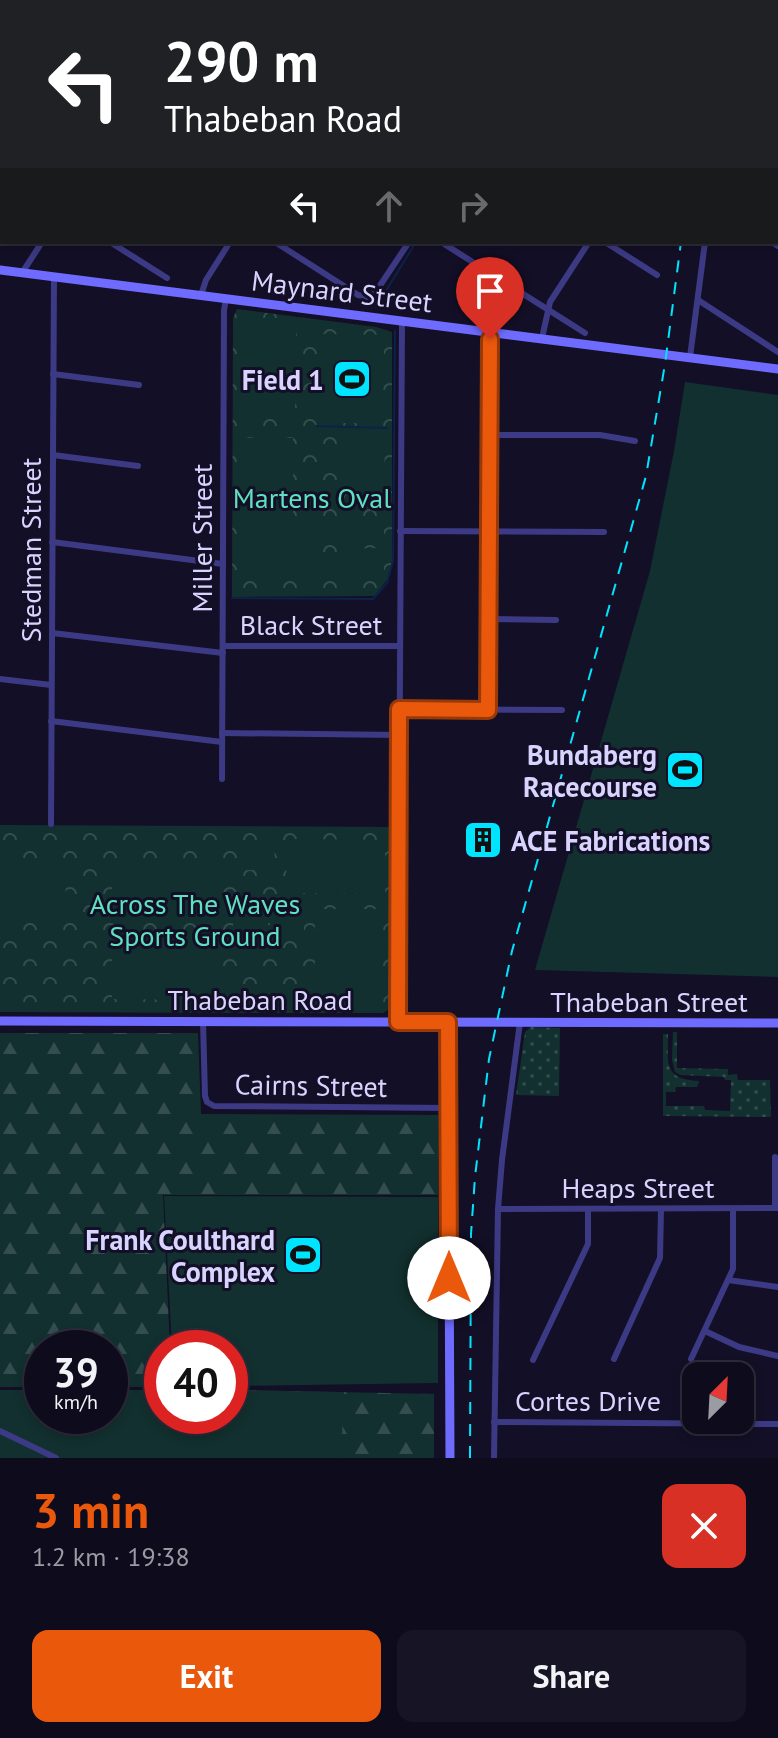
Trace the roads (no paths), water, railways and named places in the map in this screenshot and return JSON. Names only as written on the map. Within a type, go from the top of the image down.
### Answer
[{"type":"street","points":[[22,273],[41,244]]},
{"type":"street","points":[[113,244],[167,278]]},
{"type":"street","points":[[201,295],[206,280],[229,244]]},
{"type":"street","points":[[278,244],[358,295],[368,297],[375,293],[408,244]]},
{"type":"street","points":[[444,244],[585,333]]},
{"type":"street","points":[[542,338],[547,310],[588,244]]},
{"type":"street","points":[[608,244],[657,275]]},
{"type":"street","points":[[690,357],[705,244]]},
{"type":"street","name":"Maynard Street","points":[[0,270],[777,369]]},
{"type":"street","name":"Stedman Street","points":[[51,824],[54,277]]},
{"type":"street","name":"Miller Street","points":[[222,779],[226,299]]},
{"type":"street","points":[[698,300],[778,352]]},
{"type":"street","points":[[398,1022],[402,321]]},
{"type":"street","points":[[488,710],[490,332]]},
{"type":"street","points":[[53,374],[139,385]]},
{"type":"street","points":[[489,435],[600,435],[635,441]]},
{"type":"street","points":[[53,455],[138,466]]},
{"type":"street","points":[[400,531],[604,532]]},
{"type":"street","points":[[52,542],[223,564]]},
{"type":"street","points":[[488,619],[556,620]]},
{"type":"street","name":"Black Street","points":[[52,633],[223,650],[400,646]]},
{"type":"street","points":[[0,679],[51,685]]},
{"type":"street","points":[[399,709],[562,710]]},
{"type":"street","points":[[51,721],[222,738],[399,735]]},
{"type":"street","name":"Thabeban Road","points":[[0,1021],[520,1022]]},
{"type":"street","name":"Cairns Street","points":[[203,1021],[205,1096],[207,1102],[214,1106],[449,1108]]},
{"type":"street","points":[[448,1022],[450,1458]]},
{"type":"street","points":[[494,1458],[498,1209],[520,1022]]},
{"type":"street","name":"Thabeban Street","points":[[520,1022],[778,1023]]},
{"type":"street","points":[[775,1157],[776,1208]]},
{"type":"street","name":"Heaps Street","points":[[498,1209],[776,1208]]},
{"type":"street","points":[[533,1360],[588,1244],[588,1209]]},
{"type":"street","points":[[614,1359],[660,1258],[661,1209]]},
{"type":"street","points":[[691,1359],[733,1269],[733,1209]]},
{"type":"street","points":[[728,1280],[778,1287]]},
{"type":"street","points":[[705,1331],[739,1347],[778,1356]]},
{"type":"street","name":"Cortes Drive","points":[[494,1422],[778,1424]]},
{"type":"street","points":[[0,1431],[56,1458]]},
{"type":"waterway","points":[[376,307],[415,244]]},
{"type":"waterway","points":[[232,598],[373,599],[387,583],[393,561],[395,331]]},
{"type":"waterway","points":[[316,426],[387,428]]},
{"type":"railway","points":[[470,1458],[471,1234],[489,1059],[512,951],[646,476],[681,244]]},
{"type":"place","name":"Field 1","points":[[352,379]]},
{"type":"place","name":"Bundaberg Racecourse","points":[[685,770]]},
{"type":"place","name":"ACE Fabrications","points":[[483,840]]},
{"type":"place","name":"Frank Coulthard Complex","points":[[303,1255]]},
{"type":"park label","name":"Martens Oval","points":[[312,497]]},
{"type":"park label","name":"Across The Waves Sports Ground","points":[[195,919]]}]
